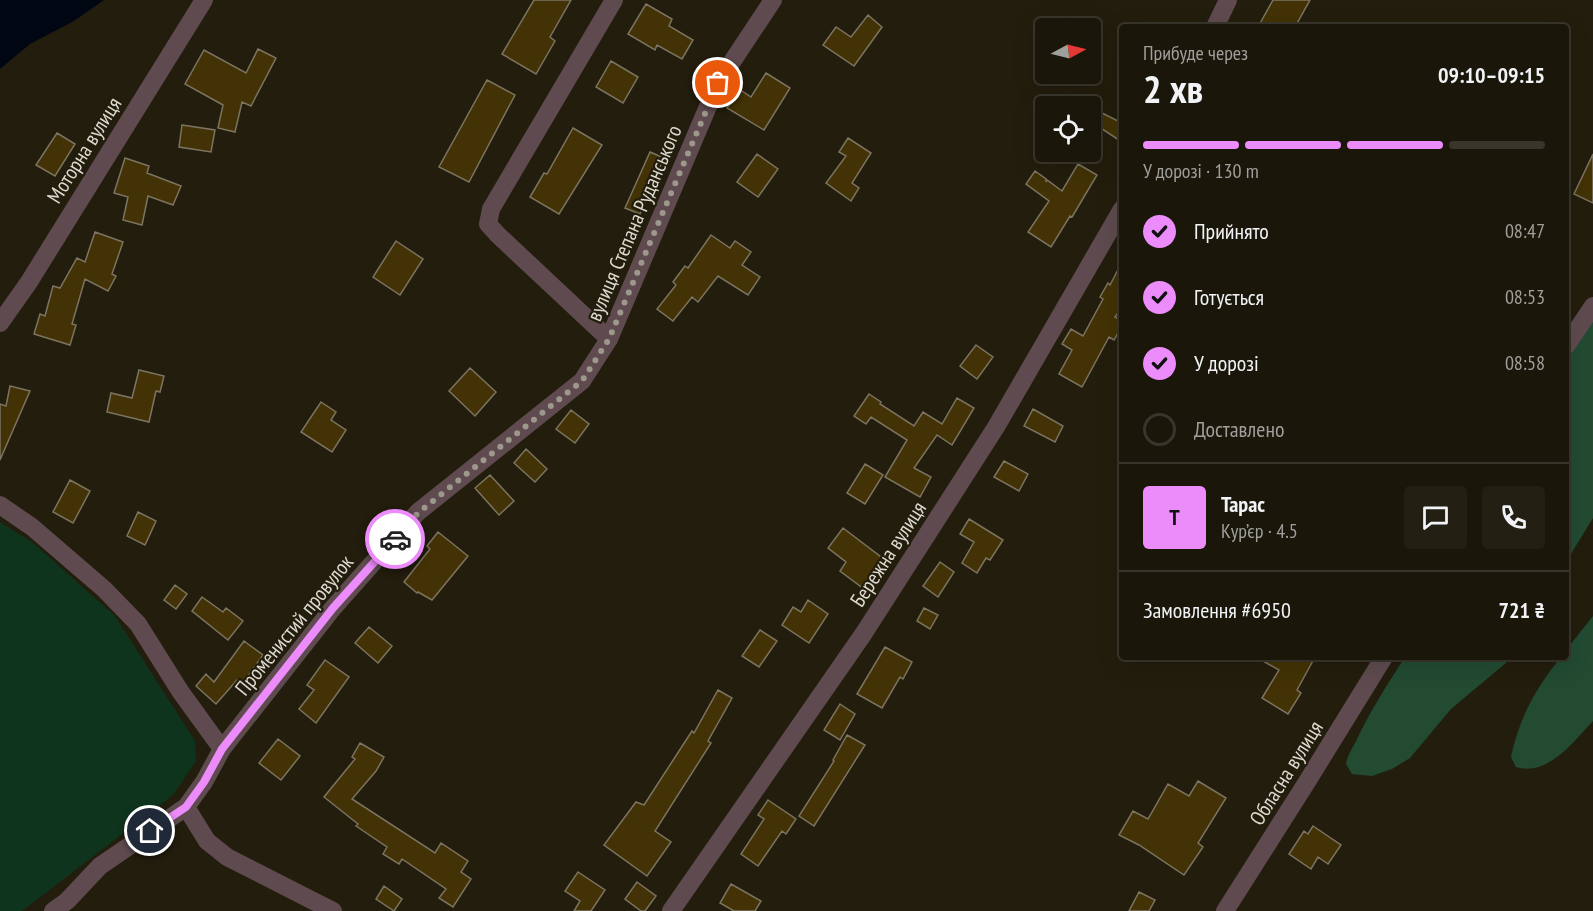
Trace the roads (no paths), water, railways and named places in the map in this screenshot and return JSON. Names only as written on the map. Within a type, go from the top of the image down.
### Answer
[{"type":"street","name":"Моторна вулиця","points":[[0,323],[29,282],[204,0]]},
{"type":"street","points":[[609,339],[498,236],[488,224],[491,209],[614,0]]},
{"type":"street","name":"вулиця Степана Руданського","points":[[609,339],[718,83],[773,0]]},
{"type":"street","points":[[1216,24],[1228,0]]},
{"type":"street","name":"Бережна вулиця","points":[[672,911],[864,633],[996,427],[1119,214]]},
{"type":"street","points":[[1569,342],[1593,306]]},
{"type":"street","name":"Променистий провулок","points":[[53,911],[67,901],[100,866],[186,807],[204,782],[222,749],[333,608],[418,513],[582,381],[609,339]]},
{"type":"street","points":[[0,505],[32,527],[104,589],[138,624],[180,691],[222,749]]},
{"type":"street","name":"Обласна вулиця","points":[[1225,911],[1382,660]]},
{"type":"street","points":[[186,807],[207,841],[227,856],[333,911]]}]
